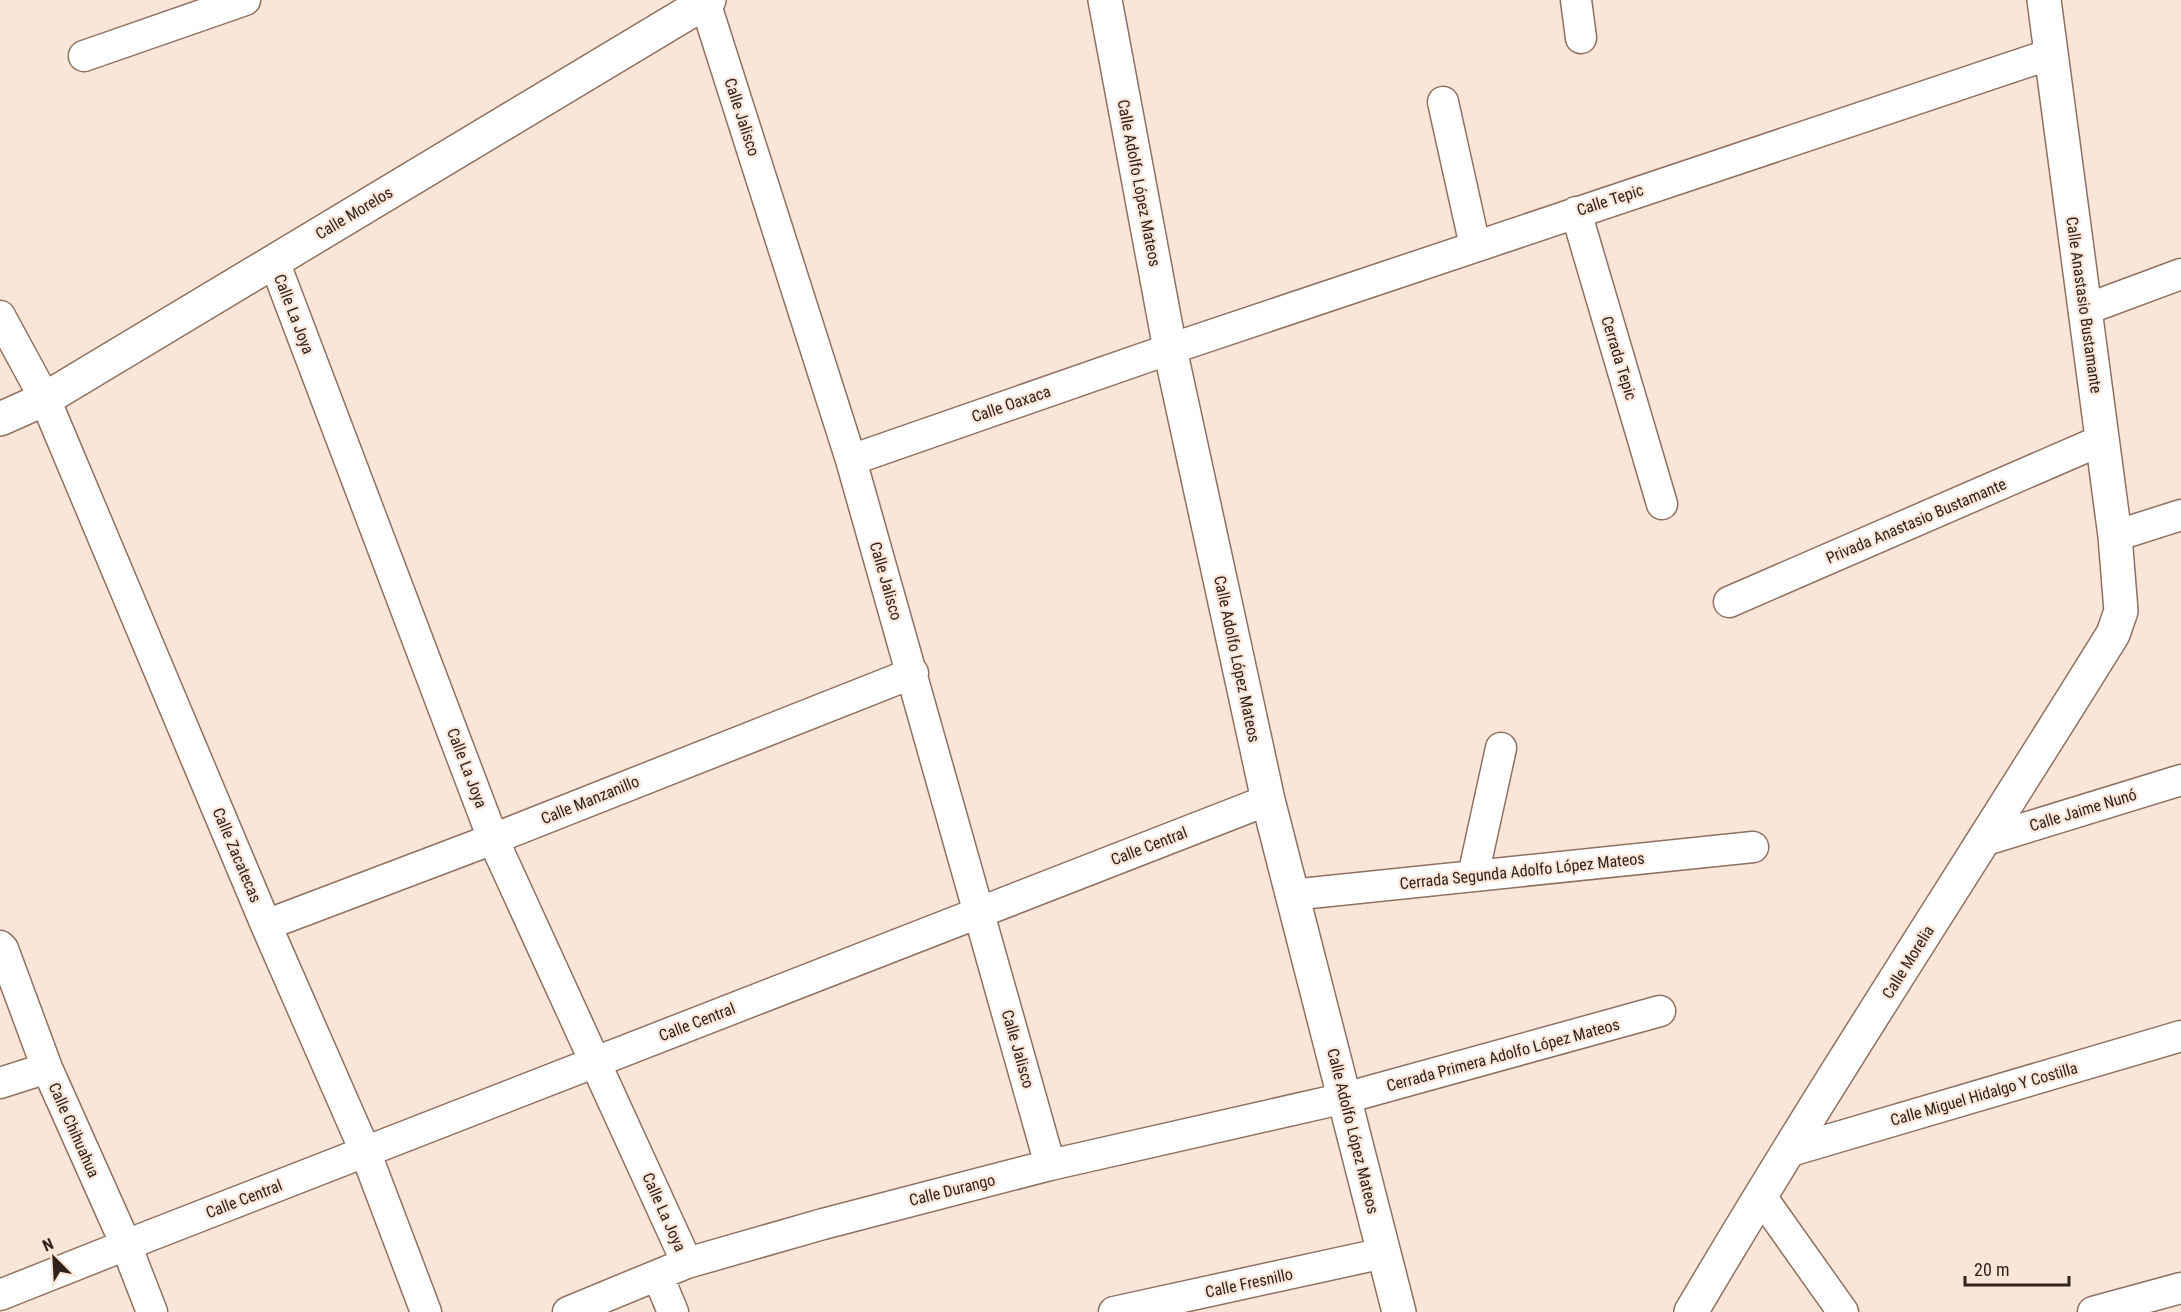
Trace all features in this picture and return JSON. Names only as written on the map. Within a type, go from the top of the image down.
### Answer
[{"type":"street","points":[[84,56],[245,0]]},
{"type":"street","name":"Calle Adolfo López Mateos","points":[[1105,0],[1170,349],[1268,800],[1399,1312]]},
{"type":"street","points":[[1576,0],[1581,38]]},
{"type":"street","name":"Calle Anastasio Bustamante","points":[[2044,0],[2115,536],[2121,610]]},
{"type":"street","name":"Calle Morelos","points":[[0,419],[45,399],[707,1]]},
{"type":"street","name":"Calle Jalisco","points":[[707,1],[851,460],[913,673],[1050,1165]]},
{"type":"street","name":"Calle Tepic","points":[[1170,349],[2051,54]]},
{"type":"street","points":[[1443,102],[1475,246]]},
{"type":"street","name":"Cerrada Tepic","points":[[1576,212],[1662,504]]},
{"type":"street","name":"Calle La Joya","points":[[274,261],[494,838],[687,1263]]},
{"type":"street","points":[[2084,310],[2181,274]]},
{"type":"street","name":"Calle Zacatecas","points":[[0,316],[45,399],[266,925],[365,1151],[426,1312]]},
{"type":"street","name":"Calle Oaxaca","points":[[851,460],[1170,349]]},
{"type":"street","name":"Privada Anastasio Bustamante","points":[[1730,602],[2102,440]]},
{"type":"street","points":[[2115,536],[2181,516]]},
{"type":"street","name":"Calle Morelia","points":[[1691,1312],[1760,1195],[1986,840],[2113,634],[2121,610]]},
{"type":"street","name":"Calle Manzanillo","points":[[266,925],[913,673]]},
{"type":"street","points":[[1473,876],[1501,748]]},
{"type":"street","name":"Calle Jaime Nunó","points":[[1986,840],[2181,780]]},
{"type":"street","name":"Calle Central","points":[[0,1296],[365,1151],[1268,800]]},
{"type":"street","name":"Cerrada Segunda Adolfo López Mateos","points":[[1291,895],[1753,847]]},
{"type":"street","name":"Calle Chihuahua","points":[[0,946],[47,1068],[126,1245],[152,1312]]},
{"type":"street","name":"Cerrada Primera Adolfo López Mateos","points":[[1345,1098],[1660,1011]]},
{"type":"street","name":"Calle Miguel Hidalgo Y Costilla","points":[[1787,1152],[2181,1036]]},
{"type":"street","points":[[0,1083],[47,1068]]},
{"type":"street","name":"Calle Durango","points":[[568,1312],[687,1263],[822,1224],[1050,1165],[1345,1098]]},
{"type":"street","points":[[1760,1195],[1842,1312]]},
{"type":"street","name":"Calle Fresnillo","points":[[1114,1312],[1384,1253]]},
{"type":"street","points":[[658,1276],[673,1312]]},
{"type":"street","points":[[2093,1312],[2181,1288]]}]
